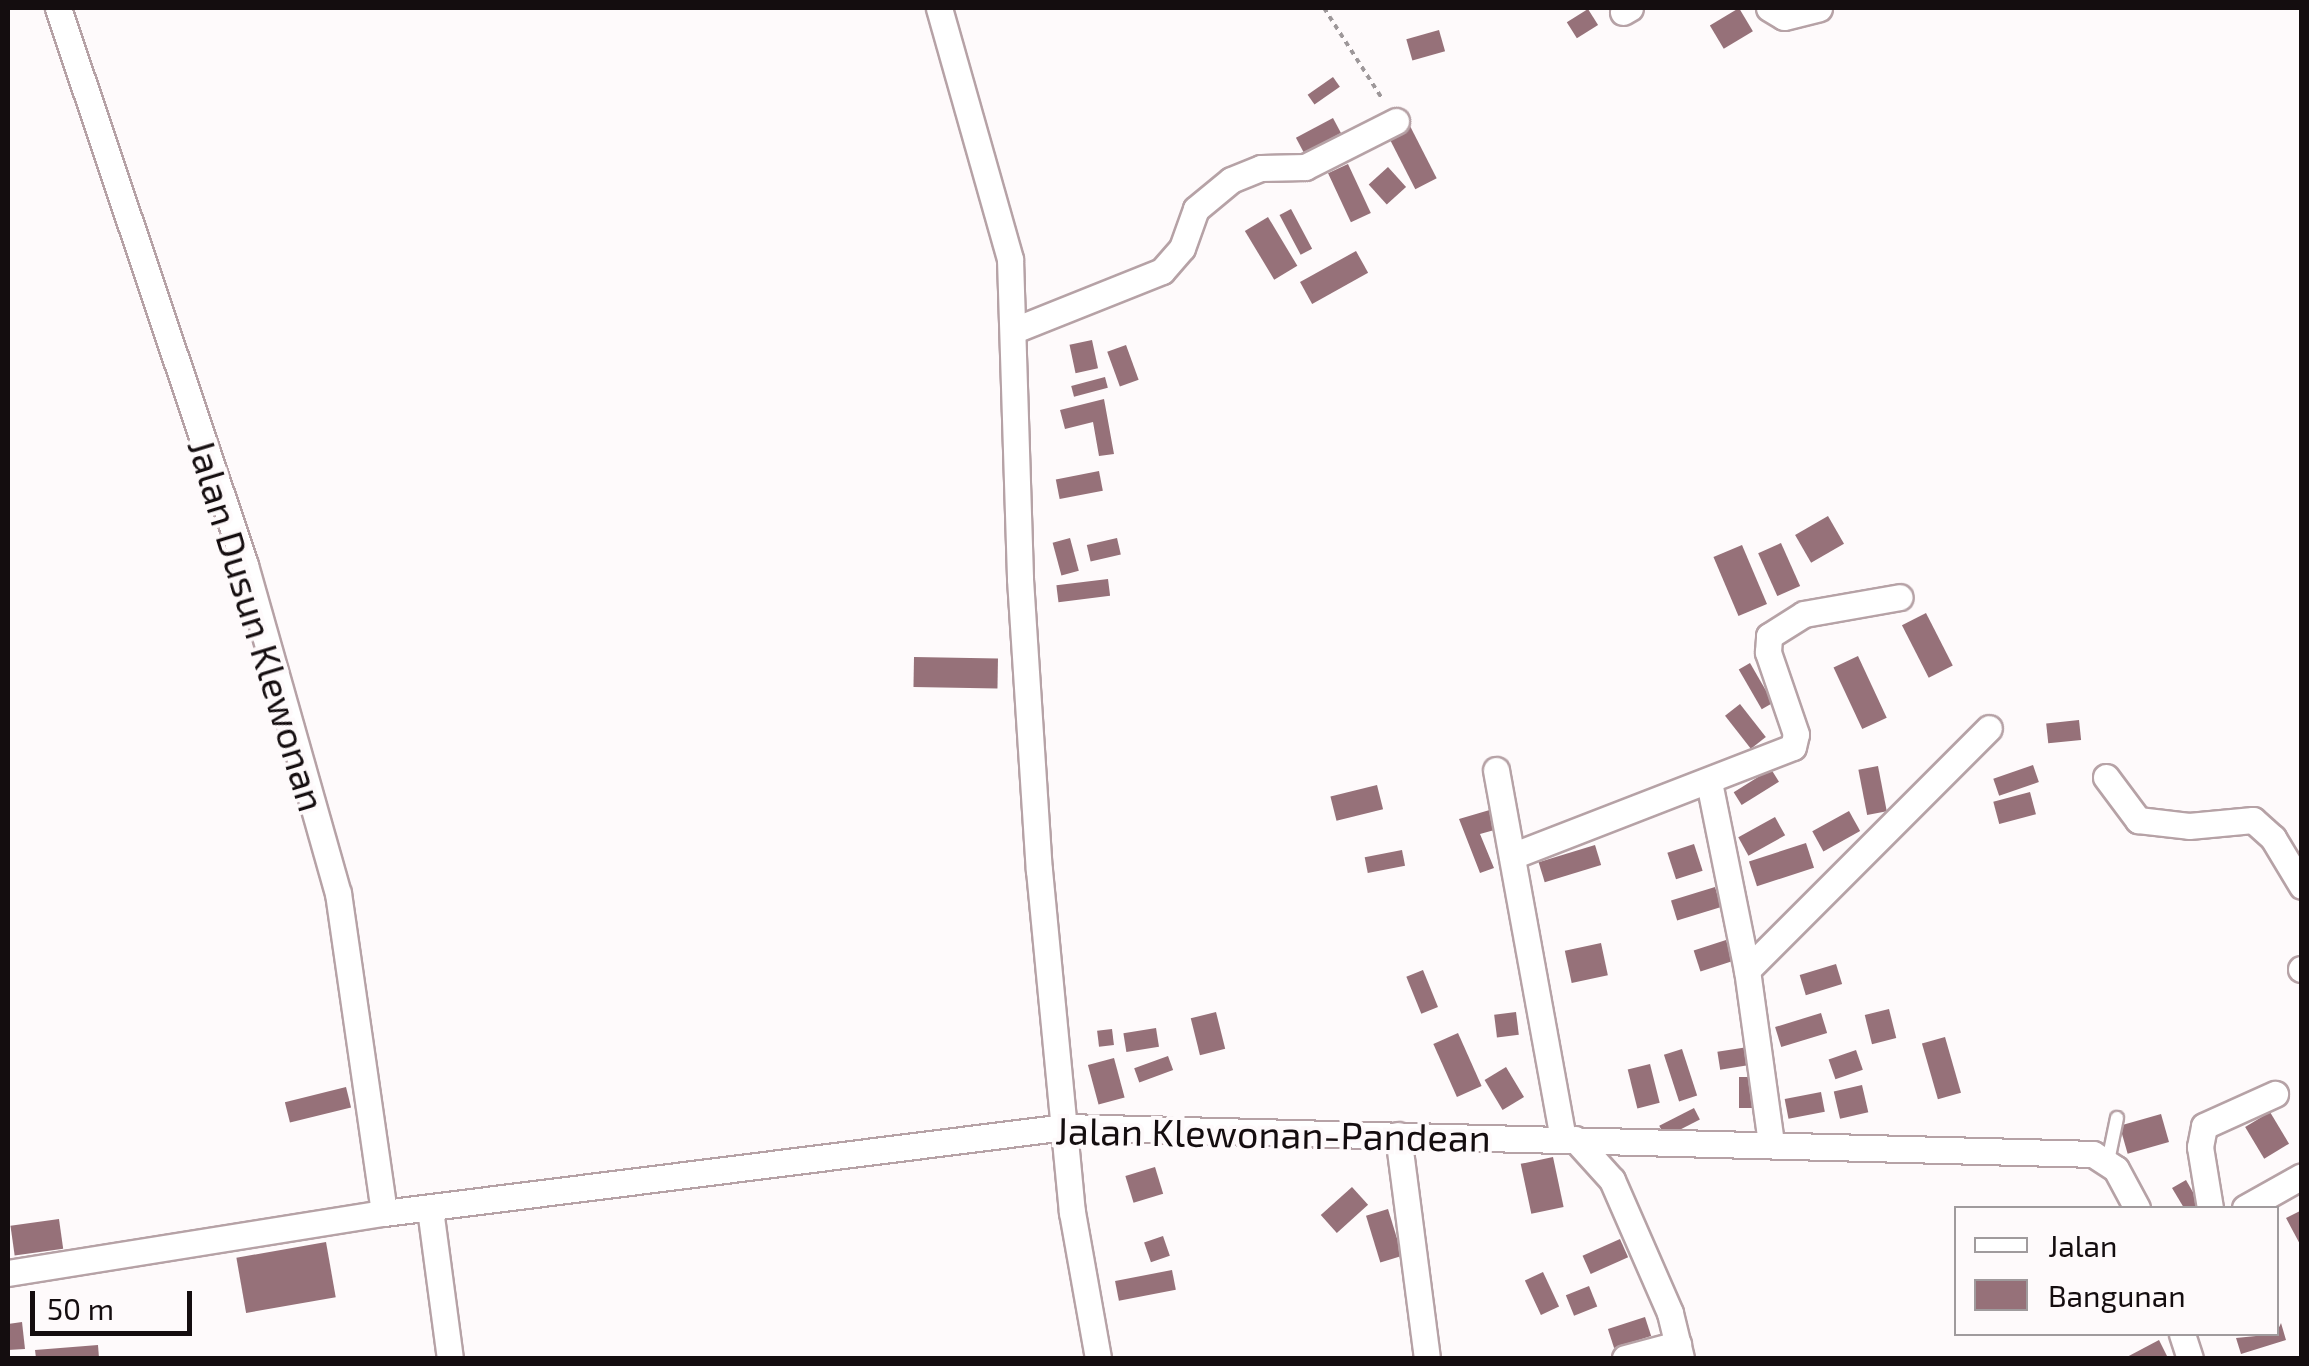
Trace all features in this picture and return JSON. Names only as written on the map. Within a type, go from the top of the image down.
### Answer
[{"type":"street","name":"Jalan Dusun Klewonan","points":[[58,8],[245,565],[338,893],[384,1214]]},
{"type":"street","points":[[939,8],[996,192],[1017,330],[1020,580],[1065,1128],[1098,1358]]},
{"type":"street","points":[[1769,8],[1784,17],[1819,8]]},
{"type":"street","points":[[1017,330],[1162,271],[1182,248],[1196,209],[1231,180],[1261,168],[1304,166],[1396,121]]},
{"type":"street","points":[[1512,856],[1709,782],[1796,743],[1768,652],[1774,630],[1804,614],[1900,598]]},
{"type":"street","points":[[1747,970],[1989,728]]},
{"type":"street","points":[[1496,770],[1569,1139],[1612,1180],[1680,1351],[1625,1358]]},
{"type":"street","points":[[2106,777],[2138,820],[2190,826],[2242,817],[2258,823],[2302,886]]},
{"type":"street","points":[[1709,782],[1747,970],[1771,1142]]},
{"type":"street","points":[[2210,1206],[2200,1147],[2204,1126],[2276,1094]]},
{"type":"street","name":"Jalan Klewonan-Pandean","points":[[430,1209],[1065,1128],[1771,1142],[2094,1154],[2112,1165]]},
{"type":"street","points":[[1398,1135],[1428,1358]]},
{"type":"street","points":[[1612,1180],[1644,1140]]},
{"type":"street","points":[[2112,1165],[2136,1206]]},
{"type":"street","points":[[2249,1206],[2302,1176]]},
{"type":"street","points":[[8,1273],[430,1209],[450,1358]]},
{"type":"lane","points":[[2112,1165],[2116,1118]]},
{"type":"path","points":[[1324,8],[1396,121]]},
{"type":"building","points":[[1739,8],[1753,31],[1724,49],[1710,26]]},
{"type":"building","points":[[1588,9],[1598,25],[1577,38],[1567,22]]},
{"type":"building","points":[[1439,30],[1445,51],[1412,61],[1406,39]]},
{"type":"building","points":[[1333,77],[1340,87],[1314,105],[1308,95]]},
{"type":"building","points":[[1333,118],[1341,133],[1304,153],[1296,138]]},
{"type":"building","points":[[1409,124],[1437,178],[1415,189],[1388,135]]},
{"type":"building","points":[[1348,164],[1371,213],[1351,222],[1328,173]]},
{"type":"building","points":[[1388,167],[1406,187],[1387,204],[1369,184]]},
{"type":"building","points":[[1291,209],[1312,249],[1301,255],[1280,215]]},
{"type":"building","points":[[1268,217],[1297,266],[1274,280],[1245,231]]},
{"type":"building","points":[[1356,251],[1368,273],[1312,304],[1300,282]]},
{"type":"building","points":[[1092,340],[1098,368],[1076,373],[1070,345]]},
{"type":"building","points":[[1126,345],[1139,380],[1120,387],[1107,352]]},
{"type":"building","points":[[1105,377],[1108,388],[1074,397],[1071,386]]},
{"type":"building","points":[[1104,399],[1114,454],[1099,456],[1093,422],[1065,429],[1060,410]]},
{"type":"building","points":[[1099,471],[1103,491],[1060,499],[1056,479]]},
{"type":"building","points":[[1828,516],[1844,544],[1811,563],[1795,535]]},
{"type":"building","points":[[1070,538],[1079,571],[1061,576],[1053,543]]},
{"type":"building","points":[[1117,538],[1121,555],[1091,562],[1087,545]]},
{"type":"building","points":[[1781,543],[1800,586],[1777,596],[1758,553]]},
{"type":"building","points":[[1742,545],[1767,604],[1738,616],[1713,557]]},
{"type":"building","points":[[1108,579],[1110,596],[1058,602],[1056,585]]},
{"type":"building","points":[[1926,613],[1953,666],[1929,678],[1902,625]]},
{"type":"building","points":[[1858,656],[1887,718],[1862,729],[1834,667]]},
{"type":"building","points":[[914,657],[998,658],[997,688],[913,687]]},
{"type":"building","points":[[1750,663],[1773,703],[1762,709],[1739,670]]},
{"type":"building","points":[[1740,704],[1766,737],[1751,749],[1725,716]]},
{"type":"building","points":[[2079,720],[2081,740],[2048,743],[2046,723]]},
{"type":"building","points":[[2033,765],[2039,782],[1999,796],[1993,779]]},
{"type":"building","points":[[1878,766],[1887,811],[1867,815],[1858,770]]},
{"type":"building","points":[[1771,769],[1779,782],[1742,805],[1734,792]]},
{"type":"building","points":[[1377,785],[1383,809],[1336,821],[1330,797]]},
{"type":"building","points":[[2030,792],[2036,814],[1999,824],[1993,802]]},
{"type":"building","points":[[1493,809],[1498,829],[1480,834],[1494,868],[1480,873],[1459,819]]},
{"type":"building","points":[[1849,811],[1860,831],[1823,851],[1812,831]]},
{"type":"building","points":[[1775,817],[1785,835],[1748,856],[1738,837]]},
{"type":"building","points":[[1806,843],[1814,868],[1757,886],[1749,862]]},
{"type":"building","points":[[1694,844],[1703,871],[1676,879],[1667,853]]},
{"type":"building","points":[[1595,845],[1601,865],[1545,882],[1539,862]]},
{"type":"building","points":[[1402,850],[1405,866],[1368,873],[1365,857]]},
{"type":"building","points":[[1715,887],[1721,907],[1677,921],[1671,900]]},
{"type":"building","points":[[1726,940],[1733,961],[1700,971],[1694,951]]},
{"type":"building","points":[[1601,943],[1608,975],[1572,983],[1565,951]]},
{"type":"building","points":[[1836,964],[1842,984],[1806,995],[1800,975]]},
{"type":"building","points":[[1423,970],[1438,1007],[1421,1014],[1406,977]]},
{"type":"building","points":[[1889,1009],[1896,1038],[1872,1044],[1865,1015]]},
{"type":"building","points":[[1216,1012],[1225,1049],[1200,1055],[1191,1018]]},
{"type":"building","points":[[1516,1012],[1519,1035],[1497,1038],[1494,1015]]},
{"type":"building","points":[[1821,1013],[1827,1033],[1781,1047],[1775,1027]]},
{"type":"building","points":[[1156,1028],[1159,1047],[1126,1052],[1123,1033]]},
{"type":"building","points":[[1112,1029],[1114,1045],[1099,1047],[1097,1031]]},
{"type":"building","points":[[1458,1033],[1482,1086],[1457,1097],[1433,1044]]},
{"type":"building","points":[[1945,1037],[1961,1093],[1938,1099],[1922,1044]]},
{"type":"building","points":[[1748,1047],[1751,1065],[1720,1070],[1717,1052]]},
{"type":"building","points":[[1682,1049],[1697,1096],[1679,1101],[1664,1055]]},
{"type":"building","points":[[1856,1050],[1863,1070],[1835,1079],[1829,1059]]},
{"type":"building","points":[[1168,1056],[1173,1070],[1139,1082],[1134,1068]]},
{"type":"building","points":[[1114,1058],[1125,1098],[1099,1105],[1088,1065]]},
{"type":"building","points":[[1650,1064],[1660,1103],[1637,1108],[1628,1070]]},
{"type":"building","points":[[1506,1067],[1524,1097],[1503,1110],[1485,1080]]},
{"type":"building","points":[[1739,1077],[1752,1077],[1752,1108],[1739,1108]]},
{"type":"building","points":[[1862,1085],[1868,1112],[1840,1119],[1834,1092]]},
{"type":"building","points":[[346,1087],[351,1107],[290,1123],[285,1102]]},
{"type":"building","points":[[1821,1092],[1825,1112],[1788,1119],[1785,1099]]},
{"type":"building","points":[[1694,1108],[1700,1120],[1665,1137],[1659,1126]]},
{"type":"building","points":[[2270,1112],[2289,1144],[2264,1159],[2245,1127]]},
{"type":"building","points":[[2161,1114],[2169,1142],[2128,1154],[2120,1126]]},
{"type":"building","points":[[1553,1157],[1564,1207],[1531,1214],[1521,1164]]},
{"type":"building","points":[[1155,1167],[1163,1194],[1134,1203],[1125,1176]]},
{"type":"building","points":[[2186,1180],[2201,1206],[2183,1206],[2172,1188]]},
{"type":"building","points":[[1352,1187],[1368,1205],[1337,1233],[1321,1215]]},
{"type":"building","points":[[1388,1209],[1402,1256],[1380,1263],[1366,1216]]},
{"type":"building","points":[[2302,1210],[2302,1248],[2286,1218]]},
{"type":"building","points":[[59,1219],[63,1249],[15,1256],[10,1226]]},
{"type":"building","points":[[1163,1236],[1170,1256],[1151,1262],[1144,1243]]},
{"type":"building","points":[[1620,1239],[1628,1257],[1591,1274],[1583,1256]]},
{"type":"building","points":[[326,1242],[336,1297],[246,1313],[236,1258]]},
{"type":"building","points":[[1172,1270],[1176,1290],[1119,1301],[1115,1281]]},
{"type":"building","points":[[1543,1272],[1559,1306],[1541,1315],[1525,1280]]},
{"type":"building","points":[[1589,1286],[1597,1306],[1574,1316],[1566,1295]]},
{"type":"building","points":[[1645,1317],[1651,1336],[1614,1348],[1608,1329]]},
{"type":"building","points":[[22,1322],[25,1349],[8,1350],[8,1324]]},
{"type":"building","points":[[2281,1323],[2286,1340],[2241,1354],[2236,1338],[2279,1336]]},
{"type":"building","points":[[2159,1340],[2168,1358],[2125,1358]]},
{"type":"building","points":[[98,1345],[99,1358],[36,1358],[35,1350]]}]
